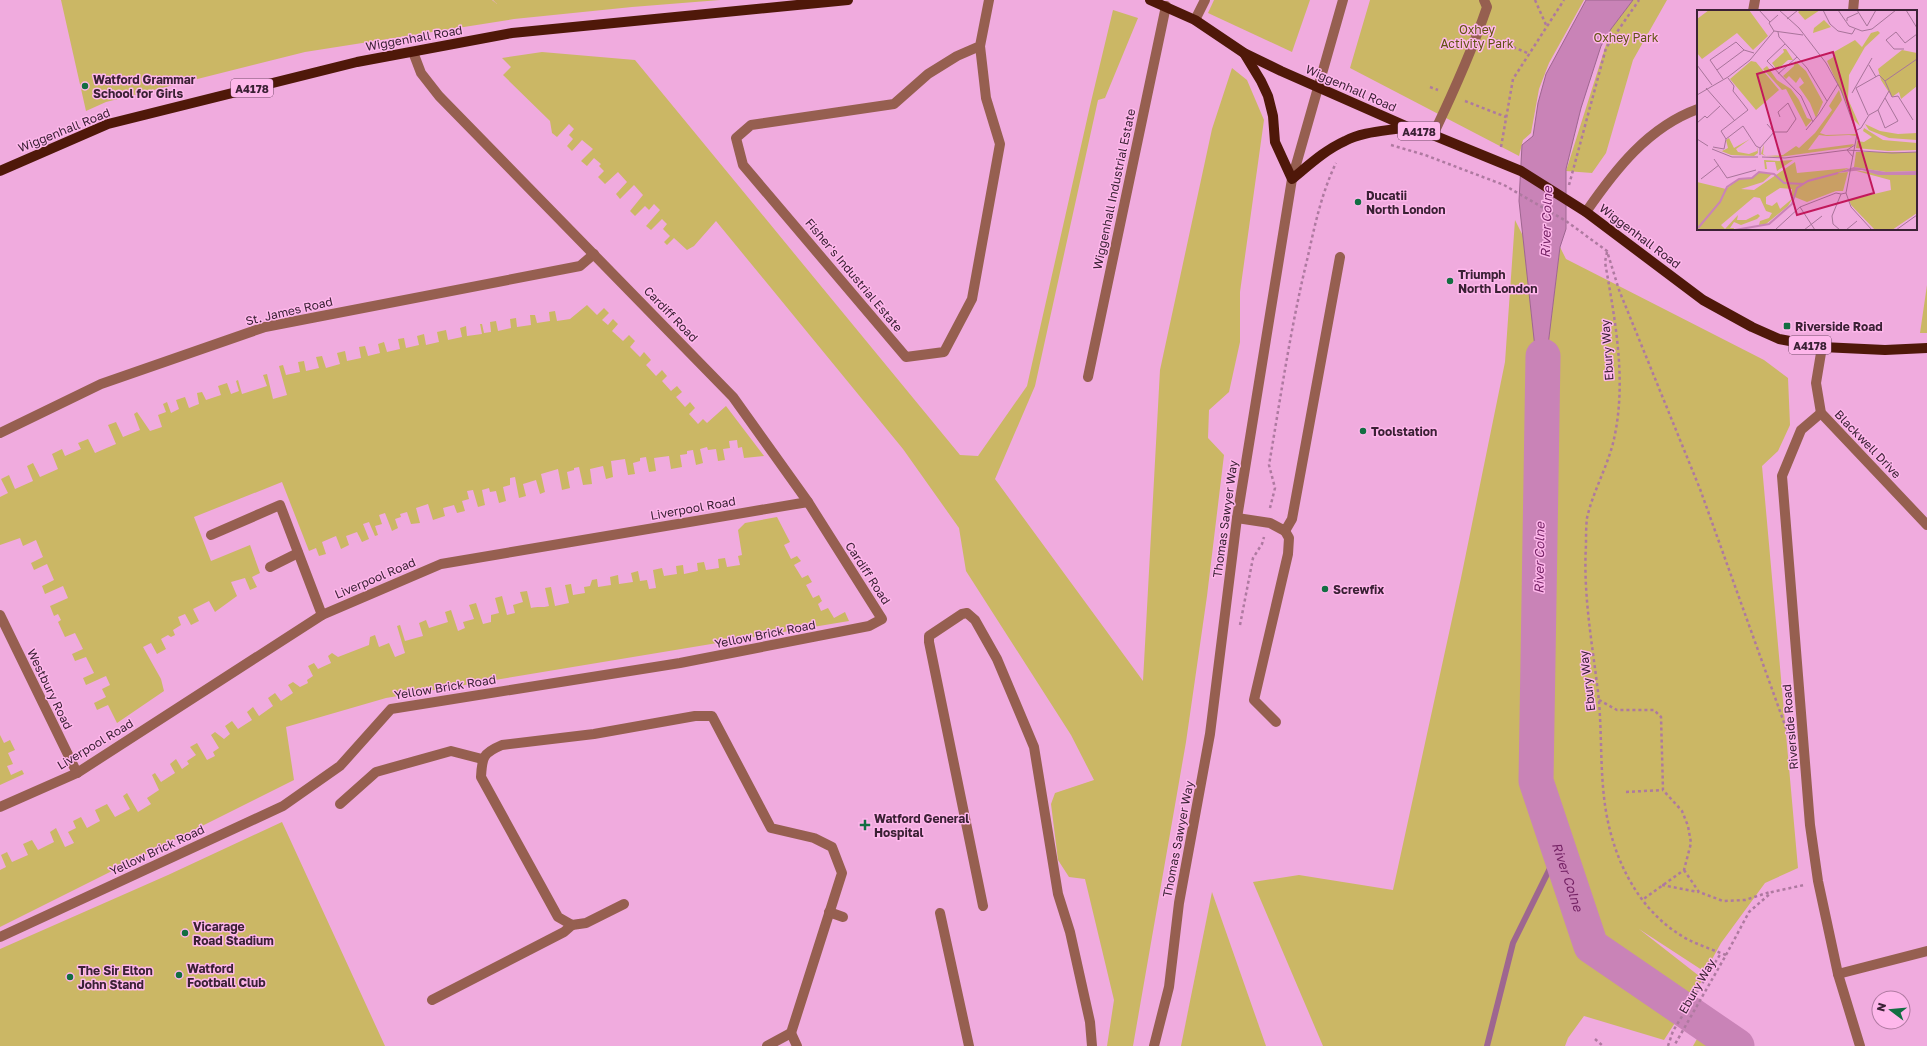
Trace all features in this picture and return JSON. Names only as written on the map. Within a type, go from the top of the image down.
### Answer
[{"type":"main road","name":"Wiggenhall Road","points":[[0,171],[108,124],[357,62],[512,33],[588,27],[715,12],[848,0]]},
{"type":"main road","name":"Wiggenhall Road","points":[[1150,0],[1195,20],[1244,52],[1319,88],[1408,127],[1433,135],[1520,172],[1586,212],[1703,300],[1752,327],[1779,338],[1822,347]]},
{"type":"main road","points":[[1244,52],[1262,81],[1268,96],[1273,116],[1275,142],[1292,179],[1324,153],[1345,140],[1358,136],[1408,127]]},
{"type":"main road","name":"A4178","points":[[1822,347],[1885,350],[1927,348]]},
{"type":"street","name":"Fisher's Industrial Estate","points":[[980,46],[957,56],[928,74],[894,104],[751,125],[736,138],[743,165],[906,357],[944,352],[972,299],[1000,144],[986,98],[980,46],[989,0]]},
{"type":"street","points":[[1195,20],[1205,0]]},
{"type":"street","name":"Thomas Sawyer Way","points":[[1154,1046],[1169,987],[1179,903],[1210,734],[1236,518],[1292,179],[1343,0]]},
{"type":"street","points":[[1433,135],[1478,32],[1487,7],[1484,0]]},
{"type":"street","points":[[1753,10],[1755,0]]},
{"type":"street","points":[[1853,10],[1854,0]]},
{"type":"street","name":"Wiggenhall Industrial Estate","points":[[1088,377],[1166,6]]},
{"type":"street","name":"Cardiff Road","points":[[412,52],[421,73],[439,96],[733,397],[808,502],[882,619]]},
{"type":"street","points":[[1586,212],[1610,177],[1650,135],[1670,121],[1696,112]]},
{"type":"street","name":"St. James Road","points":[[0,433],[101,384],[265,327],[580,266],[594,254]]},
{"type":"street","points":[[1285,531],[1292,519],[1298,491],[1340,257]]},
{"type":"street","name":"Blackwell Drive","points":[[1822,347],[1816,383],[1821,413],[1927,525]]},
{"type":"street","name":"Riverside Road","points":[[1821,413],[1801,430],[1782,476],[1810,825],[1818,881],[1838,974],[1860,1046]]},
{"type":"street","name":"Liverpool Road","points":[[0,807],[77,773],[322,615],[441,564],[808,502]]},
{"type":"street","points":[[211,535],[280,505],[322,615]]},
{"type":"street","points":[[1236,518],[1270,523],[1285,531],[1289,538],[1288,554],[1254,700],[1276,722]]},
{"type":"street","points":[[270,568],[298,553]]},
{"type":"street","points":[[983,906],[929,642],[929,636],[962,614],[967,613],[975,620],[997,659],[1034,747],[1058,894],[1070,932],[1090,1022],[1092,1046]]},
{"type":"street","name":"Westbury Road","points":[[0,615],[77,773]]},
{"type":"street","name":"Yellow Brick Road","points":[[0,937],[283,806],[340,766],[391,708],[680,663],[869,626],[882,619]]},
{"type":"street","points":[[572,925],[558,917],[481,777],[482,759],[490,750],[502,745],[594,734],[695,716],[712,716],[771,828],[814,838],[832,847],[842,873],[791,1033],[797,1046]]},
{"type":"street","points":[[340,804],[376,772],[451,751],[482,759]]},
{"type":"street","points":[[432,1000],[558,935],[572,925],[586,923],[624,904]]},
{"type":"street","points":[[829,912],[842,917]]},
{"type":"street","points":[[940,913],[969,1046]]},
{"type":"street","points":[[1838,974],[1927,951]]},
{"type":"street","points":[[766,1046],[791,1033]]},
{"type":"path","points":[[1535,0],[1547,27]]},
{"type":"path","points":[[1506,150],[1500,146],[1513,79],[1564,0]]},
{"type":"path","points":[[1566,199],[1588,108],[1606,48],[1640,0]]},
{"type":"path","points":[[1478,32],[1530,54]]},
{"type":"path","points":[[1430,87],[1506,117]]},
{"type":"path","points":[[1504,185],[1566,222],[1608,251],[1619,290],[1700,489],[1786,728],[1803,728]]},
{"type":"path","name":"Ebury Way","points":[[1608,251],[1605,262],[1617,330],[1619,365],[1618,410],[1614,440],[1587,518],[1584,572],[1588,624],[1599,700],[1604,797],[1609,825],[1620,862],[1642,900],[1658,917],[1687,938],[1726,955],[1674,1046]]},
{"type":"path","points":[[1599,700],[1617,710],[1654,710],[1661,717],[1663,790],[1682,811],[1688,826],[1691,842],[1684,870],[1642,900]]},
{"type":"path","points":[[1626,792],[1663,790]]},
{"type":"path","points":[[1684,870],[1699,892]]},
{"type":"path","points":[[1662,885],[1699,892],[1723,901],[1745,900],[1818,881]]},
{"type":"path","points":[[1726,955],[1749,912],[1772,892]]},
{"type":"path","points":[[1668,1046],[1673,1032],[1721,953]]},
{"type":"path","points":[[1595,1039],[1603,1046]]},
{"type":"green space","name":"Watford Grammar School for Girls","points":[[61,0],[492,0],[497,4],[493,0],[720,0],[514,19],[305,52],[106,102],[86,111]]},
{"type":"green space","points":[[1214,0],[1310,0],[1292,52],[1208,13]]},
{"type":"green space","name":"Oxhey Activity Park","points":[[1370,0],[1584,0],[1549,63],[1539,89],[1531,133],[1523,140],[1519,156],[1350,68]]},
{"type":"green space","name":"Oxhey Park","points":[[1633,0],[1667,0],[1633,60],[1606,153],[1592,173],[1566,171],[1611,29]]},
{"type":"green space","points":[[1113,10],[1138,18],[1105,98],[1098,100],[1035,386],[995,479],[1143,681],[1160,370],[1212,129],[1232,68],[1247,80],[1264,120],[1240,292],[1240,342],[1229,392],[1209,410],[1208,438],[1224,455],[1207,596],[1186,742],[1133,1046],[1107,1046],[1114,1000],[1085,879],[1069,877],[1058,860],[1051,804],[1055,793],[1094,780],[1071,735],[966,571],[959,528],[903,449],[716,221],[694,246],[687,250],[674,238],[667,245],[664,242],[670,236],[663,229],[667,224],[662,219],[651,230],[646,226],[660,210],[654,204],[649,210],[645,206],[635,216],[630,211],[643,195],[634,185],[620,199],[616,194],[627,182],[618,172],[605,184],[598,177],[604,171],[599,166],[601,164],[594,158],[587,166],[581,161],[593,149],[582,140],[572,151],[567,146],[573,139],[569,135],[574,129],[569,124],[557,137],[552,133],[550,121],[503,75],[511,67],[502,58],[542,52],[635,60],[960,455],[978,456],[1027,386]]},
{"type":"green space","points":[[1515,220],[1523,236],[1541,401],[1560,247],[1566,259],[1764,360],[1788,378],[1790,425],[1778,451],[1762,466],[1798,868],[1765,883],[1721,943],[1705,972],[1639,929],[1703,979],[1664,1040],[1584,1016],[1568,1038],[1565,1046],[1323,1046],[1253,882],[1299,875],[1393,890],[1461,578],[1505,362]]},
{"type":"green space","points":[[1927,285],[1927,333],[1920,333]]},
{"type":"green space","points":[[587,305],[597,315],[604,308],[609,313],[602,320],[608,325],[613,319],[618,324],[612,331],[623,341],[629,335],[635,341],[630,347],[640,357],[644,352],[651,360],[646,365],[656,376],[662,370],[667,376],[662,381],[671,391],[677,386],[682,392],[676,397],[685,407],[690,402],[695,408],[689,414],[698,424],[703,419],[707,423],[726,406],[764,456],[744,458],[742,447],[738,448],[737,440],[729,441],[730,448],[723,449],[725,460],[718,461],[716,449],[708,450],[707,447],[700,449],[703,463],[696,465],[693,450],[687,451],[687,454],[680,455],[682,467],[671,469],[669,456],[654,458],[656,471],[649,472],[646,457],[640,458],[640,461],[633,463],[635,474],[628,475],[625,459],[611,461],[613,477],[606,479],[603,466],[590,469],[592,484],[583,485],[579,467],[574,468],[574,470],[567,472],[570,488],[562,490],[558,469],[541,474],[545,492],[540,494],[536,480],[523,484],[526,496],[519,498],[515,477],[510,478],[510,485],[503,487],[506,501],[499,503],[496,491],[490,492],[489,488],[482,490],[485,505],[478,507],[473,490],[467,491],[469,499],[462,501],[465,511],[457,513],[454,505],[443,508],[445,516],[433,520],[428,504],[416,508],[420,523],[411,524],[407,512],[400,514],[401,517],[395,519],[398,528],[392,531],[385,513],[379,515],[382,524],[375,526],[378,535],[375,536],[369,522],[363,524],[369,539],[362,542],[357,532],[346,536],[349,545],[341,549],[336,536],[322,542],[326,554],[319,556],[316,548],[309,551],[282,482],[194,517],[211,561],[250,545],[260,573],[252,577],[257,587],[250,590],[245,578],[231,582],[237,596],[215,612],[209,601],[193,609],[199,621],[191,625],[185,614],[178,617],[181,625],[173,630],[175,635],[171,637],[168,635],[161,639],[166,649],[157,654],[151,643],[143,647],[161,679],[164,691],[117,723],[108,705],[97,710],[94,703],[106,697],[102,689],[110,685],[106,676],[86,685],[83,678],[94,673],[86,657],[75,661],[72,654],[83,649],[75,633],[65,637],[58,622],[61,620],[58,614],[54,616],[50,606],[68,598],[63,586],[45,594],[42,586],[54,580],[47,564],[34,570],[31,563],[43,557],[36,540],[23,546],[20,538],[0,545],[0,497],[8,493],[1,479],[9,475],[15,489],[33,481],[27,466],[33,463],[40,477],[58,469],[52,454],[62,449],[65,456],[81,449],[78,443],[88,439],[95,453],[116,444],[108,425],[116,422],[123,437],[140,430],[134,414],[137,412],[150,431],[162,427],[158,415],[166,412],[163,404],[167,402],[171,413],[179,409],[176,400],[185,397],[189,408],[199,404],[197,393],[202,392],[206,400],[221,395],[218,386],[227,383],[231,394],[239,391],[236,381],[238,380],[242,394],[267,386],[263,375],[267,374],[273,399],[287,395],[279,366],[283,365],[286,375],[300,372],[298,362],[304,361],[306,371],[319,368],[316,357],[322,356],[326,368],[340,364],[337,353],[345,351],[347,361],[361,358],[359,347],[365,346],[368,356],[380,353],[378,344],[384,342],[387,352],[400,349],[398,339],[404,338],[406,348],[419,345],[417,336],[424,334],[426,345],[439,342],[437,332],[446,330],[448,340],[462,337],[460,328],[466,326],[467,336],[482,334],[480,324],[482,324],[484,333],[491,332],[490,322],[496,321],[498,331],[511,328],[510,319],[516,318],[517,327],[531,325],[530,315],[535,315],[537,323],[550,321],[549,312],[555,311],[557,321],[570,319]]},
{"type":"green space","points":[[777,517],[790,542],[784,545],[791,559],[797,556],[801,561],[794,565],[802,578],[808,575],[812,582],[806,585],[813,598],[819,595],[822,601],[818,604],[821,611],[828,608],[834,618],[845,612],[849,621],[386,698],[286,727],[294,780],[0,927],[0,870],[6,867],[1,855],[7,852],[12,862],[28,855],[23,844],[32,840],[38,850],[54,842],[50,832],[56,828],[65,847],[74,843],[68,832],[76,828],[73,821],[81,817],[87,828],[100,821],[95,810],[107,804],[115,817],[130,809],[123,796],[127,793],[138,812],[151,804],[147,798],[159,790],[152,775],[155,773],[161,782],[175,773],[170,764],[176,759],[182,769],[189,764],[187,761],[196,755],[190,747],[197,743],[207,760],[215,756],[213,752],[219,748],[211,735],[215,732],[224,739],[230,734],[225,726],[232,721],[238,729],[252,720],[247,712],[253,707],[259,716],[273,706],[268,698],[275,693],[281,701],[293,693],[288,685],[293,682],[300,687],[308,683],[307,680],[313,676],[308,666],[314,663],[318,669],[331,663],[328,656],[332,653],[338,657],[369,645],[370,637],[375,635],[379,647],[389,643],[395,657],[405,653],[397,626],[400,625],[405,641],[423,636],[419,623],[426,620],[429,628],[448,622],[445,612],[451,610],[458,631],[465,628],[463,622],[474,619],[469,605],[476,603],[483,624],[491,622],[491,615],[499,613],[495,598],[502,596],[507,615],[515,613],[513,605],[523,602],[520,592],[527,591],[531,608],[547,607],[549,606],[545,588],[551,587],[555,606],[569,603],[565,585],[571,584],[573,595],[585,593],[584,587],[590,586],[592,580],[597,579],[598,587],[611,585],[610,577],[618,575],[619,584],[633,582],[631,573],[638,571],[640,581],[647,580],[649,589],[656,588],[653,570],[662,568],[664,576],[677,574],[676,566],[683,565],[684,574],[698,571],[697,563],[704,562],[706,570],[719,568],[718,559],[725,558],[727,567],[740,565],[738,556],[742,555],[738,530],[745,523]]},
{"type":"green space","points":[[0,735],[4,743],[10,740],[15,750],[8,753],[13,764],[7,766],[11,775],[22,770],[24,774],[0,785]]},
{"type":"green space","name":"Vicarage Road Stadium","points":[[282,822],[385,1046],[0,1046],[0,949],[168,875]]},
{"type":"green space","points":[[1212,892],[1266,1046],[1181,1046]]},
{"type":"green space","points":[[1702,1030],[1721,1046],[1693,1046]]},
{"type":"water","points":[[1586,0],[1633,0],[1611,29],[1601,46],[1581,108],[1566,169],[1566,229],[1560,247],[1541,403],[1519,201],[1522,145],[1533,136],[1538,103],[1546,74]]},
{"type":"waterway","name":"River Colne","points":[[1543,356],[1536,781],[1591,946],[1737,1046]]},
{"type":"waterway","points":[[1487,1046],[1513,943],[1559,850]]},
{"type":"place","name":"Watford Grammar School for Girls","points":[[85,86]]},
{"type":"place","name":"Ducatii North London","points":[[1358,202]]},
{"type":"place","name":"Triumph North London","points":[[1450,281]]},
{"type":"place","name":"Riverside Road","points":[[1787,326]]},
{"type":"place","name":"Toolstation","points":[[1363,431]]},
{"type":"place","name":"Screwfix","points":[[1325,589]]},
{"type":"place","name":"Watford General Hospital","points":[[865,825]]},
{"type":"place","name":"Vicarage Road Stadium","points":[[185,933]]},
{"type":"place","name":"Watford Football Club","points":[[179,975]]},
{"type":"place","name":"The Sir Elton John Stand","points":[[70,977]]}]
